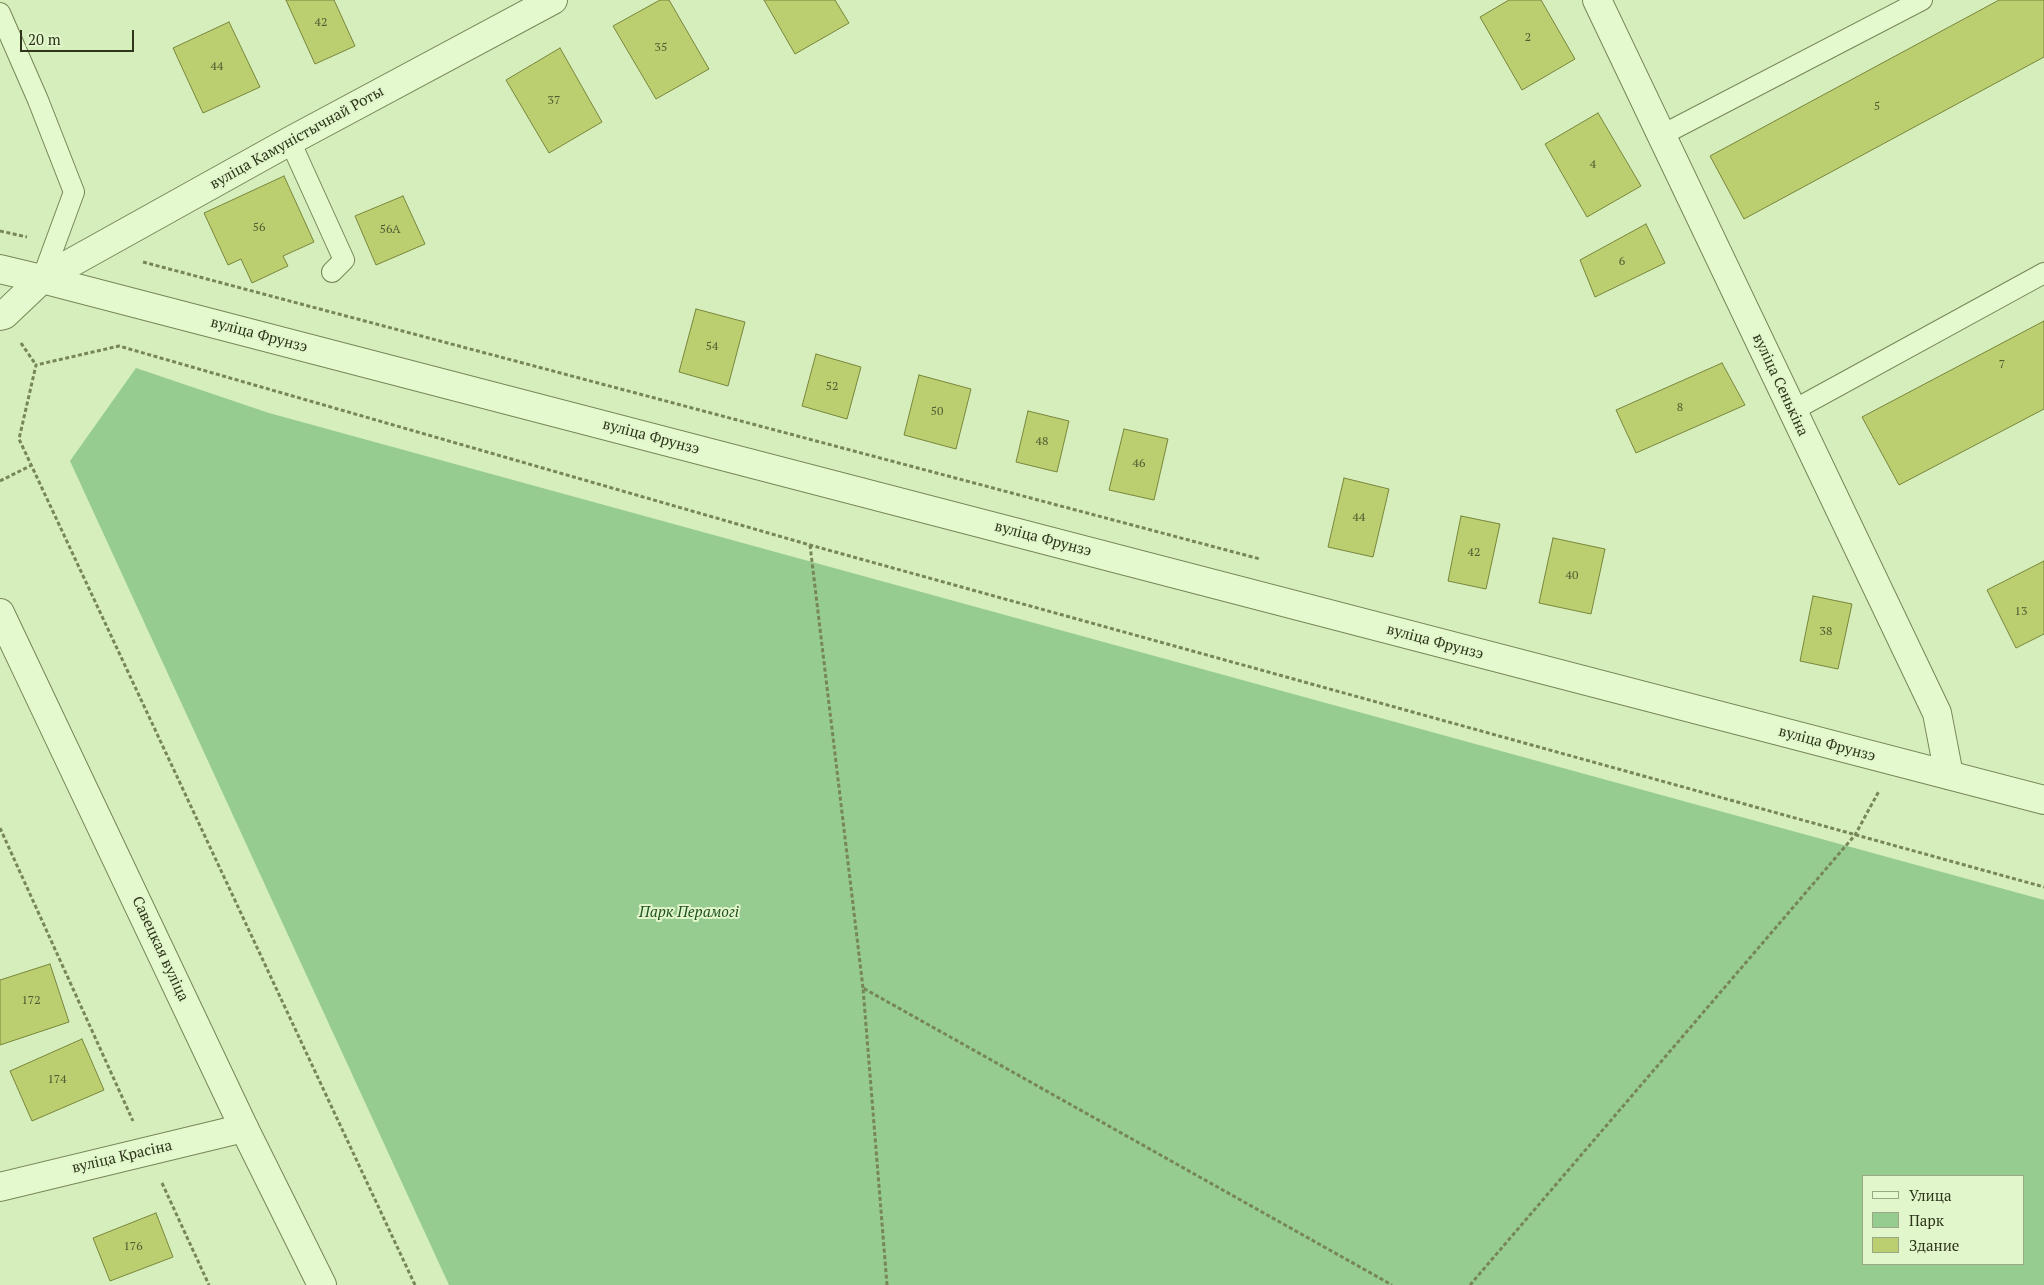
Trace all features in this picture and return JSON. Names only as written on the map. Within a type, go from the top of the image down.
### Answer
[{"type":"street","name":"вуліца Камуністычнай Роты","points":[[42,279],[290,141],[553,0]]},
{"type":"street","name":"вуліца Сенькіна","points":[[1597,0],[1937,713],[1949,775]]},
{"type":"street","name":"вуліца Фрунзэ","points":[[0,269],[2044,800]]},
{"type":"street","points":[[1,318],[42,279]]},
{"type":"street","name":"Савецкая вуліца","points":[[0,613],[244,1128],[322,1285]]},
{"type":"street","name":"вуліца Красіна","points":[[0,1186],[244,1128]]},
{"type":"lane","points":[[1662,135],[1922,0]]},
{"type":"lane","points":[[0,13],[38,100],[74,192],[42,279]]},
{"type":"lane","points":[[290,141],[344,260],[332,272]]},
{"type":"lane","points":[[1792,411],[2044,273]]},
{"type":"path","points":[[0,231],[56,243]]},
{"type":"path","points":[[92,251],[191,274],[1267,560]]},
{"type":"path","points":[[415,1285],[19,439],[36,365],[119,346],[810,545],[2044,887]]},
{"type":"path","points":[[0,481],[32,465]]},
{"type":"path","points":[[810,545],[863,988],[887,1285]]},
{"type":"path","points":[[0,828],[210,1285]]},
{"type":"path","points":[[1470,1285],[1855,835]]},
{"type":"path","points":[[863,988],[1392,1285]]},
{"type":"green space","name":"Парк Перамогі","points":[[136,368],[269,413],[2044,900],[2044,1285],[449,1285],[70,461]]},
{"type":"building","points":[[286,0],[334,0],[355,46],[315,64]]},
{"type":"building","points":[[660,0],[669,0],[709,69],[656,99],[613,26]]},
{"type":"building","points":[[764,0],[835,0],[849,23],[795,54]]},
{"type":"building","points":[[1509,0],[1541,0],[1575,59],[1522,90],[1480,17]]},
{"type":"building","points":[[1999,0],[2044,0],[2044,57],[1744,219],[1710,156]]},
{"type":"building","points":[[229,22],[260,87],[203,113],[173,48]]},
{"type":"building","points":[[560,48],[602,122],[549,153],[506,80]]},
{"type":"building","points":[[1598,113],[1641,186],[1587,217],[1545,144]]},
{"type":"building","points":[[284,176],[314,242],[283,256],[288,266],[252,283],[241,259],[228,265],[204,213]]},
{"type":"building","points":[[403,196],[425,244],[376,265],[355,216]]},
{"type":"building","points":[[1646,224],[1665,263],[1595,297],[1580,260]]},
{"type":"building","points":[[696,309],[745,322],[728,386],[679,372]]},
{"type":"building","points":[[2044,321],[2044,409],[1899,485],[1862,417]]},
{"type":"building","points":[[816,354],[861,367],[847,419],[802,406]]},
{"type":"building","points":[[1722,363],[1745,405],[1636,453],[1616,410]]},
{"type":"building","points":[[919,375],[971,389],[956,449],[904,435]]},
{"type":"building","points":[[1028,411],[1069,421],[1057,472],[1016,462]]},
{"type":"building","points":[[1124,429],[1168,439],[1154,500],[1109,490]]},
{"type":"building","points":[[1344,478],[1389,489],[1373,557],[1328,547]]},
{"type":"building","points":[[1461,516],[1500,524],[1486,589],[1448,581]]},
{"type":"building","points":[[1553,538],[1605,549],[1591,614],[1539,603]]},
{"type":"building","points":[[2044,561],[2044,634],[2016,648],[1987,590]]},
{"type":"building","points":[[1813,596],[1852,604],[1838,669],[1800,661]]},
{"type":"building","points":[[50,964],[69,1022],[0,1045],[0,980]]},
{"type":"building","points":[[82,1039],[104,1090],[32,1121],[10,1071]]},
{"type":"building","points":[[156,1213],[173,1257],[110,1281],[93,1238]]}]
